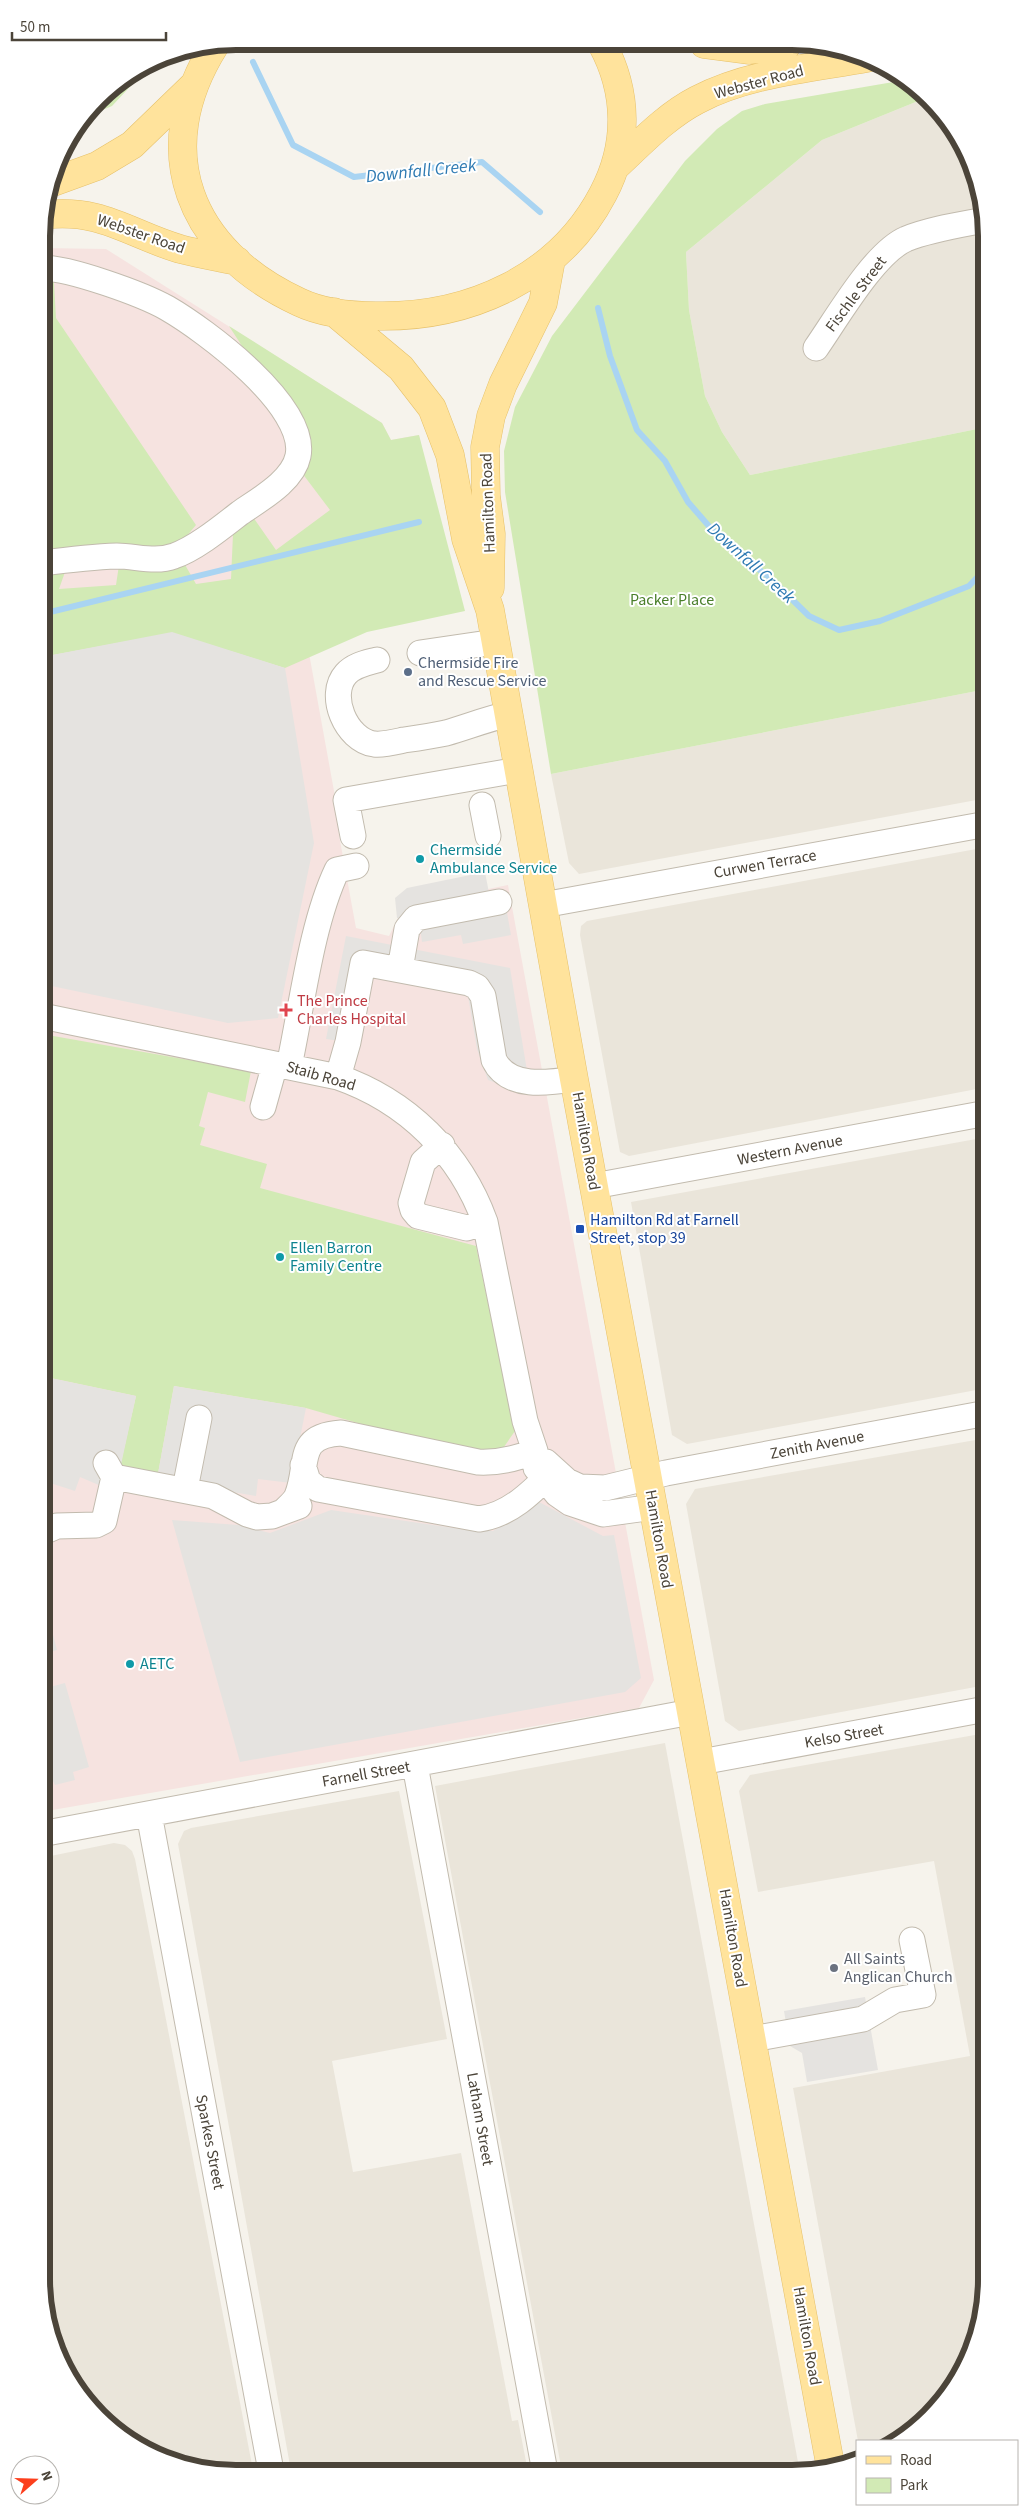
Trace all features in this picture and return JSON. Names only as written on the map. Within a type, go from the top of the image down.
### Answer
[{"type":"main road","points":[[211,52],[194,85],[183,122],[181,141],[185,178],[197,208],[211,233],[237,261],[257,277],[300,302],[334,312],[363,316],[390,316],[445,310],[494,295],[517,284],[551,260],[592,215],[615,167],[621,144],[622,99],[617,78],[605,50]]},
{"type":"main road","name":"Webster Road","points":[[615,167],[664,121],[698,99],[782,73],[853,60]]},
{"type":"main road","points":[[59,180],[97,166],[132,145],[194,85]]},
{"type":"main road","name":"Webster Road","points":[[51,215],[72,214],[100,218],[180,249],[237,261]]},
{"type":"main road","name":"Hamilton Road","points":[[490,610],[490,534],[485,480],[485,447],[491,416],[503,384],[543,303],[551,260]]},
{"type":"main road","name":"Hamilton Road","points":[[334,312],[401,368],[432,408],[450,455],[466,539],[490,610],[574,1079],[830,2461]]},
{"type":"street","name":"Fischle Street","points":[[816,348],[881,256],[905,240],[936,230],[978,221]]},
{"type":"street","points":[[50,269],[70,273],[136,294],[167,308],[186,320],[260,379],[284,411],[298,442],[296,464],[282,480],[238,516],[184,552],[161,559],[118,556],[50,561]]},
{"type":"street","points":[[420,653],[496,642]]},
{"type":"street","points":[[377,660],[347,672],[339,688],[346,724],[356,737],[365,741],[374,744],[388,743],[446,733],[508,714]]},
{"type":"street","points":[[353,836],[346,800],[518,770]]},
{"type":"street","points":[[482,805],[488,836]]},
{"type":"street","name":"Curwen Terrace","points":[[543,905],[978,826]]},
{"type":"street","points":[[263,1107],[282,1065],[330,885],[337,870],[356,866]]},
{"type":"street","points":[[400,969],[407,928],[416,918],[499,902]]},
{"type":"street","points":[[338,1077],[348,1042],[363,963],[469,983],[477,987],[483,996],[494,1060],[498,1069],[505,1075],[530,1082],[542,1083],[574,1079]]},
{"type":"street","name":"Staib Road","points":[[50,1018],[338,1077],[381,1097],[408,1114],[442,1145],[465,1178],[485,1222],[525,1421],[535,1452],[549,1475],[557,1494],[570,1504],[593,1512],[616,1513],[654,1507]]},
{"type":"street","name":"Western Avenue","points":[[594,1186],[978,1115]]},
{"type":"street","points":[[442,1145],[423,1162],[411,1203],[413,1210],[418,1216],[467,1228],[485,1222]]},
{"type":"street","name":"Zenith Avenue","points":[[648,1477],[978,1415]]},
{"type":"street","points":[[185,1489],[200,1418]]},
{"type":"street","points":[[284,1511],[296,1497],[307,1450],[314,1440],[325,1434],[341,1433],[478,1462],[494,1463],[535,1452]]},
{"type":"street","points":[[304,1465],[308,1481],[318,1489],[479,1519],[492,1518],[505,1512],[549,1475]]},
{"type":"street","points":[[50,1529],[57,1526],[96,1524],[104,1521],[110,1470],[213,1496],[247,1514],[257,1517],[272,1516],[337,1493]]},
{"type":"street","name":"Staib Road","points":[[549,1475],[592,1489],[618,1486],[648,1477]]},
{"type":"street","name":"Kelso Street","points":[[700,1762],[978,1710]]},
{"type":"street","name":"Farnell Street","points":[[50,1832],[691,1712]]},
{"type":"street","name":"Latham Street","points":[[414,1765],[544,2465]]},
{"type":"street","name":"Sparkes Street","points":[[149,1814],[270,2465]]},
{"type":"street","points":[[752,2039],[863,2019],[895,2000],[923,1995],[912,1940]]},
{"type":"shaded area","points":[[920,100],[947,132],[959,154],[972,188],[978,223],[978,429],[750,475],[722,432],[705,396],[689,310],[686,252],[822,140]]},
{"type":"shaded area","name":"The Prince Charles Hospital","points":[[50,248],[106,249],[382,423],[391,440],[419,435],[450,580],[301,609],[334,791],[339,835],[356,928],[389,936],[404,906],[508,885],[654,1680],[639,1708],[50,1810]]},
{"type":"shaded area","points":[[172,632],[285,668],[314,843],[278,1018],[228,1023],[50,986],[50,655]]},
{"type":"shaded area","points":[[978,691],[978,800],[579,874],[569,863],[551,774]]},
{"type":"shaded area","points":[[978,849],[978,1089],[629,1156],[620,1152],[580,935],[581,926],[587,921]]},
{"type":"shaded area","points":[[485,872],[489,893],[503,890],[511,935],[463,944],[461,935],[422,942],[420,927],[397,918],[395,898],[407,888]]},
{"type":"shaded area","points":[[346,936],[510,968],[531,1095],[488,1080],[477,1049],[467,990],[368,975],[354,1043],[326,1039]]},
{"type":"shaded area","points":[[978,1139],[978,1390],[687,1444],[672,1435],[631,1202]]},
{"type":"shaded area","points":[[50,1378],[136,1396],[115,1492],[80,1477],[75,1491],[50,1483]]},
{"type":"shaded area","points":[[174,1386],[306,1408],[291,1483],[258,1479],[256,1496],[157,1479]]},
{"type":"shaded area","points":[[978,1440],[978,1686],[739,1731],[725,1721],[686,1504],[695,1489]]},
{"type":"shaded area","points":[[539,1502],[603,1536],[614,1535],[641,1678],[625,1692],[240,1762],[172,1520],[238,1525],[270,1533],[331,1510],[467,1530],[493,1531]]},
{"type":"shaded area","points":[[50,1623],[57,1650],[50,1652]]},
{"type":"shaded area","points":[[65,1683],[89,1767],[73,1772],[75,1780],[55,1785],[52,1779],[50,1780],[50,1687]]},
{"type":"shaded area","points":[[978,1734],[978,2292],[968,2339],[947,2383],[924,2411],[896,2434],[885,2440],[858,2440],[793,2088],[970,2056],[934,1861],[758,1892],[739,1791],[750,1775]]},
{"type":"shaded area","points":[[665,1743],[799,2465],[561,2465],[435,1786]]},
{"type":"shaded area","points":[[399,1791],[447,2039],[332,2061],[353,2172],[461,2153],[512,2421],[518,2420],[527,2465],[290,2465],[178,1844],[184,1831],[191,1828]]},
{"type":"shaded area","points":[[114,1843],[125,1845],[132,1851],[135,1859],[252,2465],[223,2465],[188,2459],[165,2451],[132,2434],[104,2411],[81,2383],[64,2350],[56,2327],[50,2292],[50,1856]]},
{"type":"shaded area","points":[[865,1997],[878,2070],[807,2082],[802,2053],[790,2046],[784,2011]]},
{"type":"green space","points":[[139,77],[112,106],[96,113],[113,96]]},
{"type":"green space","name":"Packer Place","points":[[897,81],[920,100],[822,140],[686,252],[689,310],[705,396],[722,432],[750,475],[978,429],[978,691],[551,774],[505,492],[504,451],[515,407],[552,336],[685,161],[717,129],[742,111],[765,104]]},
{"type":"green space","points":[[50,248],[52,248],[56,318],[196,525],[175,550],[50,549]]},
{"type":"green space","points":[[229,326],[382,423],[391,440],[419,435],[465,611],[367,632],[285,668],[172,633],[50,656],[50,575],[65,572],[59,589],[116,585],[119,565],[184,563],[196,584],[231,579],[233,534],[253,517],[276,550],[330,510],[302,473],[308,448]]},
{"type":"green space","points":[[50,1035],[251,1071],[245,1102],[208,1092],[199,1126],[205,1128],[200,1145],[267,1164],[260,1188],[476,1246],[515,1431],[497,1457],[468,1455],[306,1408],[174,1386],[157,1479],[119,1471],[136,1396],[50,1378]]},
{"type":"waterway","name":"Downfall Creek","points":[[253,62],[293,145],[354,177],[482,162],[540,212]]},
{"type":"waterway","name":"Downfall Creek","points":[[598,308],[610,356],[637,430],[665,461],[688,502],[721,540],[770,578],[809,616],[839,630],[880,621],[969,586],[978,576]]},
{"type":"waterway","points":[[50,612],[419,522]]},
{"type":"place","name":"Chermside Fire and Rescue Service","points":[[408,672]]},
{"type":"place","name":"Chermside Ambulance Service","points":[[420,859]]},
{"type":"place","name":"The Prince Charles Hospital","points":[[286,1010]]},
{"type":"place","name":"Hamilton Rd at Farnell Street, stop 39","points":[[580,1229]]},
{"type":"place","name":"Ellen Barron Family Centre","points":[[280,1257]]},
{"type":"place","name":"AETC","points":[[130,1664]]},
{"type":"place","name":"All Saints Anglican Church","points":[[834,1968]]}]
